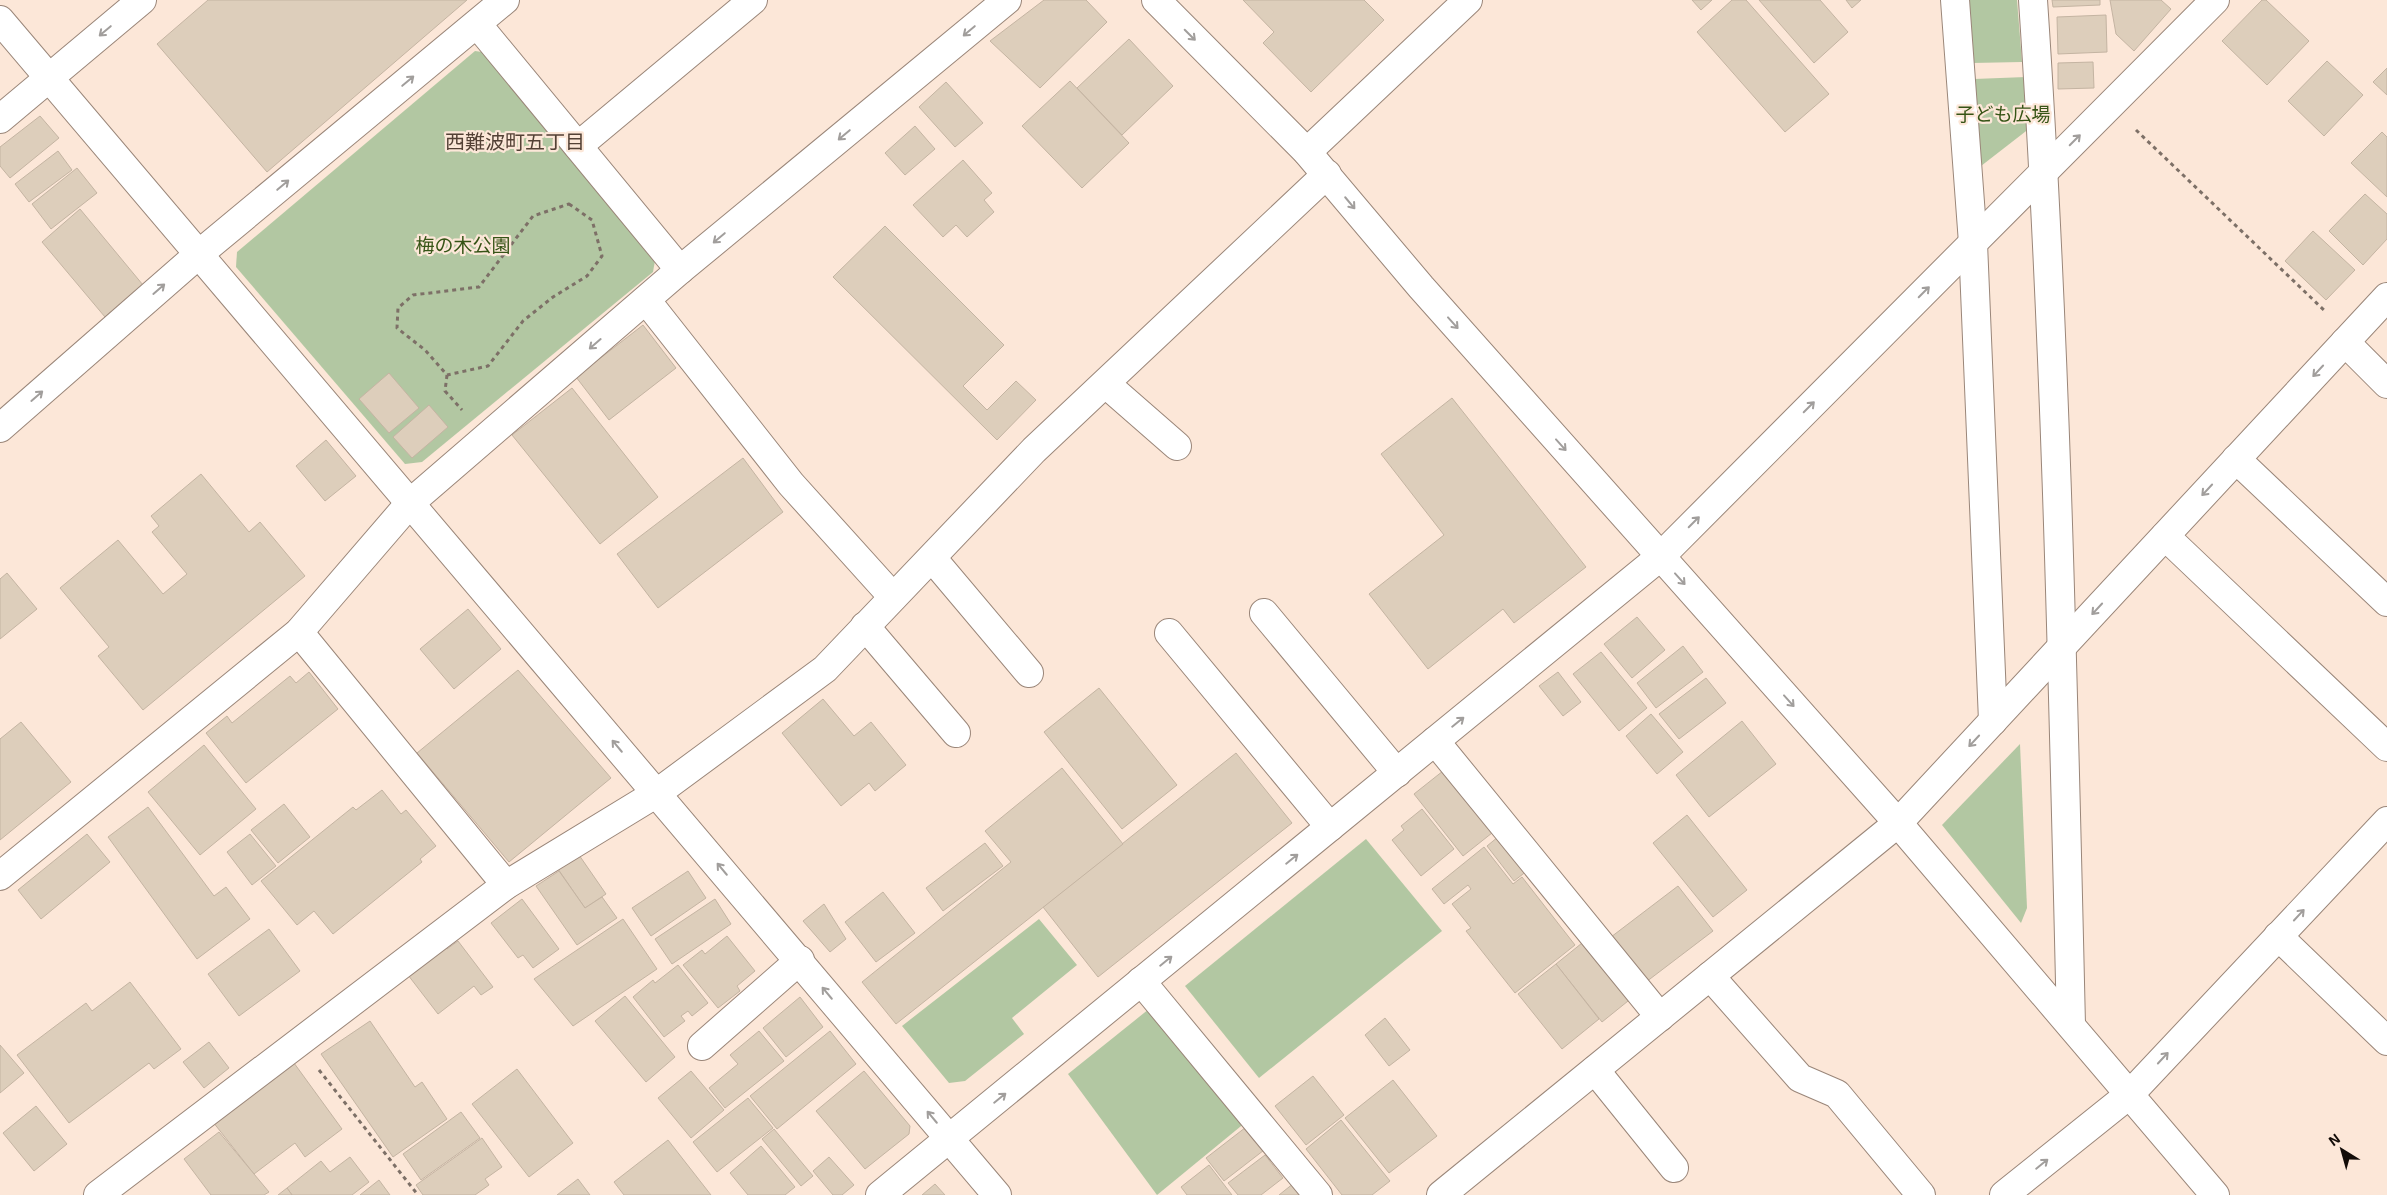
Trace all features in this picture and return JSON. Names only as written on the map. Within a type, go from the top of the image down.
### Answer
[{"type":"street","points":[[0,119],[142,0]]},
{"type":"street","points":[[0,428],[199,254],[505,0]]},
{"type":"street","points":[[578,146],[753,0]]},
{"type":"street","points":[[0,876],[299,632],[410,503],[680,270],[1007,0]]},
{"type":"street","points":[[1156,0],[1307,152],[1420,287],[1898,823],[2215,1195]]},
{"type":"street","points":[[1307,152],[1468,0]]},
{"type":"street","points":[[1955,0],[1973,243],[1993,721]]},
{"type":"street","points":[[2033,0],[2044,171],[2062,646],[2071,1025]]},
{"type":"street","points":[[880,1195],[1660,556],[2214,0]]},
{"type":"street","points":[[0,20],[800,960],[997,1195]]},
{"type":"street","points":[[477,24],[680,270]]},
{"type":"street","points":[[98,1195],[506,885],[658,793],[825,669],[1034,450],[1326,174]]},
{"type":"street","points":[[1441,1195],[1898,823],[2387,297]]},
{"type":"street","points":[[646,300],[791,484],[893,597]]},
{"type":"street","points":[[2348,339],[2387,384]]},
{"type":"street","points":[[1106,384],[1177,446]]},
{"type":"street","points":[[2236,459],[2387,602]]},
{"type":"street","points":[[2165,536],[2387,747]]},
{"type":"street","points":[[932,558],[1029,673]]},
{"type":"street","points":[[1264,613],[1397,773]]},
{"type":"street","points":[[866,626],[956,733]]},
{"type":"street","points":[[299,632],[506,885]]},
{"type":"street","points":[[1169,634],[1330,828]]},
{"type":"street","points":[[1435,742],[1660,1017]]},
{"type":"street","points":[[2017,1191],[2130,1094],[2387,821]]},
{"type":"street","points":[[2278,936],[2387,1040]]},
{"type":"street","points":[[702,1046],[800,960]]},
{"type":"street","points":[[1710,976],[1800,1078],[1837,1094],[1921,1195]]},
{"type":"street","points":[[1142,981],[1318,1195]]},
{"type":"street","points":[[1595,1070],[1674,1168]]},
{"type":"path","points":[[2110,105],[2348,339]]},
{"type":"path","points":[[569,204],[592,220],[602,256],[587,276],[553,296],[523,321],[488,366],[447,375],[425,350],[397,328],[398,308],[413,295],[479,287],[533,216],[569,204]]},
{"type":"path","points":[[297,1042],[418,1195]]},
{"type":"green space","points":[[1967,0],[2017,0],[2022,62],[1972,63]]},
{"type":"green space","name":"梅の木公園","points":[[475,51],[489,53],[656,255],[653,272],[422,462],[405,464],[236,267],[237,252]]},
{"type":"green space","name":"子ども広場","points":[[2026,77],[2030,128],[1981,166],[1974,79]]},
{"type":"green space","points":[[2020,744],[2027,908],[2021,923],[1942,825]]},
{"type":"green space","points":[[1366,839],[1442,931],[1259,1078],[1185,986]]},
{"type":"green space","points":[[1039,919],[1077,965],[1012,1018],[1024,1034],[965,1081],[949,1083],[902,1026]]},
{"type":"green space","points":[[1149,1009],[1246,1122],[1157,1195],[1068,1074]]},
{"type":"building","points":[[208,0],[467,0],[267,172],[157,44]]},
{"type":"building","points":[[1044,0],[1086,0],[1107,22],[1040,88],[990,41]]},
{"type":"building","points":[[1243,0],[1364,0],[1384,20],[1311,92],[1263,43],[1274,32]]},
{"type":"building","points":[[1692,0],[1712,0],[1701,10]]},
{"type":"building","points":[[1732,0],[1746,0],[1829,94],[1785,132],[1697,32]]},
{"type":"building","points":[[1759,0],[1820,0],[1848,32],[1814,63]]},
{"type":"building","points":[[1846,0],[1861,0],[1852,8]]},
{"type":"building","points":[[2052,0],[2100,0],[2100,5],[2053,7]]},
{"type":"building","points":[[2110,0],[2161,0],[2171,9],[2134,51],[2116,34]]},
{"type":"building","points":[[2262,0],[2266,0],[2309,41],[2267,85],[2222,41]]},
{"type":"building","points":[[2106,15],[2107,52],[2058,54],[2057,17]]},
{"type":"building","points":[[1129,39],[1173,86],[1122,135],[1077,88]]},
{"type":"building","points":[[2327,61],[2363,95],[2324,136],[2288,101]]},
{"type":"building","points":[[2093,62],[2094,88],[2058,89],[2058,63]]},
{"type":"building","points":[[2387,68],[2387,95],[2373,82]]},
{"type":"building","points":[[1070,81],[1129,143],[1082,188],[1022,126]]},
{"type":"building","points":[[946,82],[983,123],[955,147],[919,107]]},
{"type":"building","points":[[40,116],[59,138],[10,178],[0,166],[0,147]]},
{"type":"building","points":[[915,126],[935,149],[905,175],[885,153]]},
{"type":"building","points":[[2382,132],[2387,137],[2387,197],[2351,163]]},
{"type":"building","points":[[58,151],[72,170],[29,202],[15,184]]},
{"type":"building","points":[[963,160],[992,193],[984,200],[994,212],[967,237],[956,225],[943,237],[913,205]]},
{"type":"building","points":[[77,168],[97,193],[51,229],[32,204]]},
{"type":"building","points":[[2365,194],[2387,214],[2387,239],[2363,265],[2329,231]]},
{"type":"building","points":[[80,209],[143,285],[105,317],[42,242]]},
{"type":"building","points":[[885,226],[1004,345],[963,386],[987,410],[1016,381],[1036,400],[997,440],[833,277]]},
{"type":"building","points":[[2313,231],[2355,270],[2326,300],[2285,261]]},
{"type":"building","points":[[643,325],[676,368],[609,420],[576,377]]},
{"type":"building","points":[[389,373],[419,408],[389,433],[359,399]]},
{"type":"building","points":[[572,388],[658,497],[600,544],[512,435]]},
{"type":"building","points":[[1452,398],[1586,567],[1514,623],[1503,609],[1428,669],[1369,594],[1444,535],[1381,454]]},
{"type":"building","points":[[429,405],[448,427],[412,458],[393,437]]},
{"type":"building","points":[[326,440],[356,476],[325,501],[296,466]]},
{"type":"building","points":[[743,458],[783,512],[658,608],[617,554]]},
{"type":"building","points":[[201,474],[249,532],[260,522],[305,576],[143,710],[98,656],[109,647],[60,588],[118,540],[163,594],[187,574],[152,532],[159,526],[151,516]]},
{"type":"building","points":[[7,573],[37,609],[0,639],[0,579]]},
{"type":"building","points":[[468,609],[501,649],[454,689],[420,649]]},
{"type":"building","points":[[1637,617],[1665,650],[1632,678],[1604,644]]},
{"type":"building","points":[[1683,646],[1703,672],[1656,708],[1637,683]]},
{"type":"building","points":[[1601,652],[1647,708],[1619,731],[1573,674]]},
{"type":"building","points":[[518,670],[611,778],[509,862],[417,753]]},
{"type":"building","points":[[309,672],[338,709],[246,783],[206,733],[227,716],[232,723],[290,676],[296,683]]},
{"type":"building","points":[[1558,672],[1581,702],[1563,716],[1539,686]]},
{"type":"building","points":[[1706,678],[1726,703],[1679,739],[1659,714]]},
{"type":"building","points":[[1099,688],[1177,785],[1122,829],[1044,732]]},
{"type":"building","points":[[823,699],[854,736],[871,722],[906,765],[875,791],[869,783],[841,806],[782,733]]},
{"type":"building","points":[[1651,714],[1683,752],[1657,774],[1626,736]]},
{"type":"building","points":[[1742,721],[1776,764],[1709,817],[1676,775]]},
{"type":"building","points":[[21,722],[71,782],[0,840],[0,739]]},
{"type":"building","points":[[204,745],[256,809],[200,855],[148,792]]},
{"type":"building","points":[[1236,753],[1292,823],[1098,977],[1043,907]]},
{"type":"building","points":[[1448,767],[1497,829],[1463,856],[1414,794]]},
{"type":"building","points":[[1062,768],[1123,844],[896,1024],[862,982],[1011,862],[985,831]]},
{"type":"building","points":[[382,790],[401,814],[406,810],[436,846],[420,859],[422,862],[333,934],[314,911],[297,925],[261,881],[353,807],[356,810]]},
{"type":"building","points":[[284,804],[310,837],[278,863],[251,830]]},
{"type":"building","points":[[148,807],[214,896],[226,887],[250,919],[197,959],[108,837]]},
{"type":"building","points":[[1422,809],[1454,849],[1421,876],[1392,840],[1404,830],[1401,826]]},
{"type":"building","points":[[1687,815],[1747,890],[1713,917],[1653,843]]},
{"type":"building","points":[[1504,832],[1532,867],[1514,881],[1487,846]]},
{"type":"building","points":[[87,834],[110,862],[41,919],[18,890]]},
{"type":"building","points":[[250,834],[276,866],[252,885],[227,852]]},
{"type":"building","points":[[985,843],[1003,866],[943,911],[926,888]]},
{"type":"building","points":[[1484,847],[1513,884],[1522,877],[1575,945],[1515,993],[1466,931],[1471,928],[1452,904],[1471,889],[1468,885],[1444,904],[1432,889]]},
{"type":"building","points":[[579,855],[606,894],[585,908],[558,869]]},
{"type":"building","points":[[559,871],[585,908],[602,897],[617,918],[577,945],[536,886]]},
{"type":"building","points":[[688,871],[706,898],[651,936],[632,908]]},
{"type":"building","points":[[1678,886],[1713,931],[1646,982],[1611,937]]},
{"type":"building","points":[[883,892],[915,933],[876,962],[845,922]]},
{"type":"building","points":[[522,899],[559,949],[533,968],[523,955],[518,958],[491,923]]},
{"type":"building","points":[[715,899],[731,924],[672,964],[655,939]]},
{"type":"building","points":[[824,904],[846,939],[830,952],[803,921]]},
{"type":"building","points":[[623,919],[657,969],[573,1026],[534,979]]},
{"type":"building","points":[[269,929],[300,971],[239,1016],[208,974]]},
{"type":"building","points":[[727,936],[755,971],[737,986],[740,991],[718,1008],[683,965],[702,950],[705,954]]},
{"type":"building","points":[[1587,939],[1633,997],[1602,1022],[1556,964]]},
{"type":"building","points":[[458,941],[493,987],[481,995],[474,986],[438,1014],[408,975],[445,946],[447,949]]},
{"type":"building","points":[[1556,964],[1599,1019],[1562,1049],[1518,994]]},
{"type":"building","points":[[678,965],[708,1003],[692,1016],[688,1011],[681,1016],[685,1021],[664,1037],[633,997],[653,980],[655,983]]},
{"type":"building","points":[[130,982],[181,1049],[154,1069],[149,1063],[69,1123],[17,1055],[86,1003],[92,1011]]},
{"type":"building","points":[[625,996],[675,1057],[646,1082],[595,1021]]},
{"type":"building","points":[[800,997],[823,1027],[786,1057],[763,1028]]},
{"type":"building","points":[[1385,1018],[1410,1050],[1389,1066],[1365,1035]]},
{"type":"building","points":[[370,1021],[415,1087],[422,1082],[447,1119],[393,1157],[321,1054]]},
{"type":"building","points":[[759,1031],[784,1061],[725,1108],[709,1088],[738,1064],[730,1055]]},
{"type":"building","points":[[830,1031],[856,1064],[777,1129],[750,1096]]},
{"type":"building","points":[[209,1042],[229,1068],[204,1088],[183,1062]]},
{"type":"building","points":[[0,1045],[24,1073],[0,1093]]},
{"type":"building","points":[[294,1063],[342,1129],[305,1157],[295,1143],[254,1174],[213,1122]]},
{"type":"building","points":[[517,1069],[573,1143],[529,1177],[472,1104]]},
{"type":"building","points":[[691,1071],[724,1110],[691,1138],[658,1098]]},
{"type":"building","points":[[864,1071],[910,1126],[909,1134],[865,1169],[816,1111]]},
{"type":"building","points":[[1313,1076],[1344,1115],[1306,1145],[1275,1106]]},
{"type":"building","points":[[1393,1080],[1437,1136],[1389,1173],[1345,1118]]},
{"type":"building","points":[[748,1098],[773,1128],[717,1172],[693,1142]]},
{"type":"building","points":[[36,1106],[67,1144],[34,1171],[3,1133]]},
{"type":"building","points":[[461,1112],[480,1138],[421,1180],[403,1154]]},
{"type":"building","points":[[1341,1120],[1390,1181],[1372,1195],[1342,1195],[1306,1149]]},
{"type":"building","points":[[1250,1124],[1268,1147],[1224,1181],[1206,1158]]},
{"type":"building","points":[[774,1129],[813,1176],[801,1186],[762,1139]]},
{"type":"building","points":[[219,1132],[269,1192],[264,1195],[211,1195],[184,1159]]},
{"type":"building","points":[[482,1138],[502,1167],[485,1179],[489,1185],[475,1195],[423,1195],[416,1185]]},
{"type":"building","points":[[668,1140],[711,1195],[624,1195],[614,1182]]},
{"type":"building","points":[[761,1146],[795,1187],[785,1195],[748,1195],[730,1173]]},
{"type":"building","points":[[1265,1155],[1283,1178],[1261,1195],[1238,1195],[1228,1183]]},
{"type":"building","points":[[350,1157],[369,1182],[352,1195],[292,1195],[287,1188],[321,1161],[330,1172]]},
{"type":"building","points":[[829,1157],[854,1185],[842,1195],[833,1195],[813,1171]]},
{"type":"building","points":[[1209,1165],[1232,1195],[1187,1195],[1181,1187]]},
{"type":"building","points":[[578,1179],[590,1195],[557,1195]]},
{"type":"building","points":[[379,1180],[390,1195],[360,1195]]},
{"type":"building","points":[[1294,1183],[1304,1195],[1279,1195]]},
{"type":"building","points":[[935,1184],[945,1195],[922,1195]]},
{"type":"building","points":[[287,1188],[292,1195],[278,1195]]},
{"type":"district","name":"西難波町五丁目","points":[[515,142]]}]
